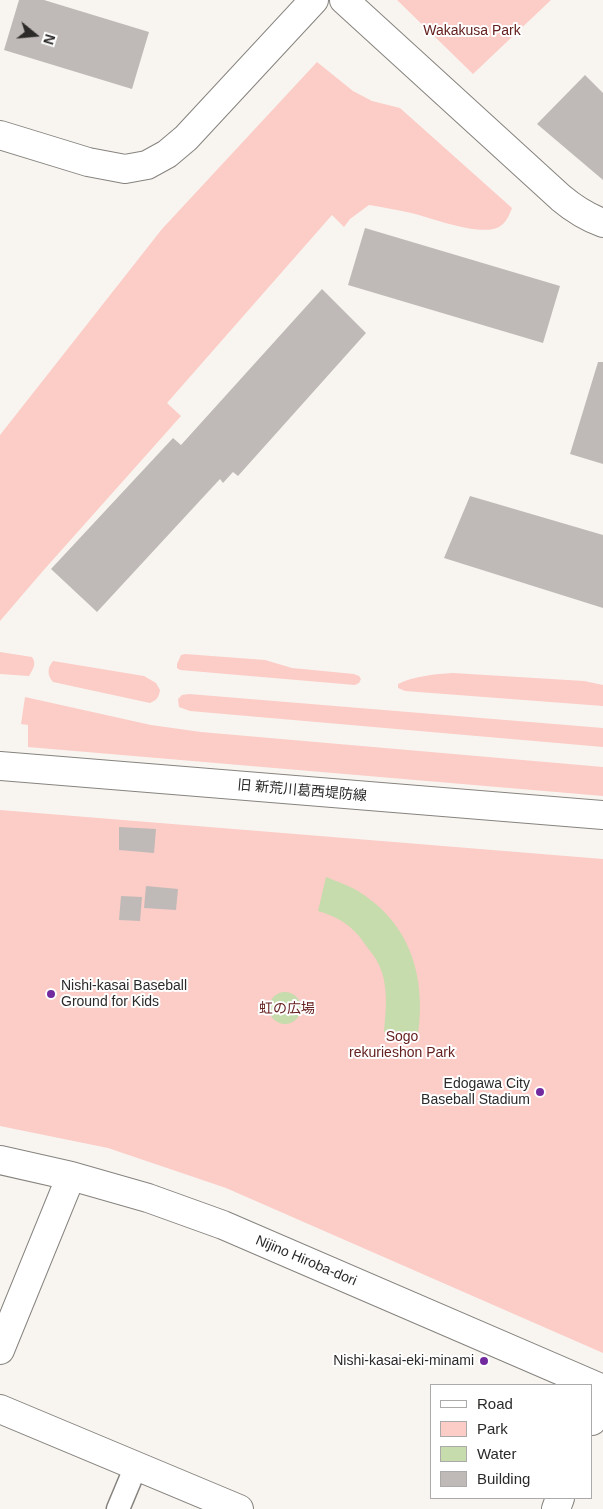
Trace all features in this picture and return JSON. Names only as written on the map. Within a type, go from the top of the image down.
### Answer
[{"type":"street","points":[[0,135],[88,162],[125,169],[147,165],[167,154],[186,138],[314,0]]},
{"type":"street","points":[[344,0],[561,198],[590,218],[603,223]]},
{"type":"street","name":"旧 新荒川葛西堤防線","points":[[0,766],[603,815]]},
{"type":"street","name":"Nijino Hiroba-dori","points":[[0,1160],[71,1176],[148,1198],[223,1225],[591,1384]]},
{"type":"street","points":[[0,1350],[71,1176]]},
{"type":"street","points":[[593,1418],[603,1393]]},
{"type":"street","points":[[0,1410],[239,1509]]},
{"type":"street","points":[[118,1509],[136,1466]]},
{"type":"green space","name":"Wakakusa Park","points":[[397,0],[551,0],[473,74]]},
{"type":"green space","points":[[317,62],[353,91],[372,101],[400,108],[512,208],[507,219],[499,227],[480,230],[369,205],[350,219],[344,227],[332,215],[167,403],[181,416],[0,621],[0,435],[162,229]]},
{"type":"green space","points":[[0,652],[32,657],[34,664],[29,676],[0,674]]},
{"type":"green space","points":[[181,655],[265,660],[292,668],[354,674],[361,679],[355,685],[180,670],[177,668],[177,664]]},
{"type":"green space","points":[[53,661],[144,676],[156,683],[160,690],[159,695],[150,703],[53,682],[48,671]]},
{"type":"green space","points":[[453,673],[584,681],[603,685],[603,706],[405,691],[398,688],[398,684],[418,677]]},
{"type":"green space","points":[[189,694],[603,728],[603,747],[190,711],[179,707],[178,699],[182,695]]},
{"type":"green space","points":[[25,697],[151,725],[201,732],[603,767],[603,796],[28,747],[28,725],[21,724]]},
{"type":"green space","name":"Sogo rekurieshon Park","points":[[0,810],[603,859],[603,1353],[226,1188],[108,1148],[0,1126]]},
{"type":"water","points":[[326,877],[357,891],[379,907],[394,922],[405,940],[418,978],[420,1020],[417,1042],[384,1032],[385,988],[377,961],[352,929],[340,920],[318,911]]},
{"type":"water","points":[[285,992],[297,996],[301,1008],[297,1020],[285,1024],[273,1020],[269,1008],[273,996]]},
{"type":"building","points":[[19,0],[44,0],[149,32],[132,89],[4,50]]},
{"type":"building","points":[[585,75],[603,93],[603,180],[537,124]]},
{"type":"building","points":[[365,228],[560,286],[543,343],[348,285]]},
{"type":"building","points":[[322,289],[366,333],[238,476],[233,472],[223,483],[220,479],[97,612],[51,569],[173,438],[181,445]]},
{"type":"building","points":[[598,362],[603,362],[603,464],[570,454]]},
{"type":"building","points":[[470,496],[603,535],[603,608],[444,558]]},
{"type":"building","points":[[119,827],[156,829],[154,853],[119,850]]},
{"type":"building","points":[[146,886],[178,889],[176,910],[144,908]]},
{"type":"building","points":[[121,896],[142,897],[140,921],[119,920]]},
{"type":"place","name":"Nishi-kasai Baseball Ground for Kids","points":[[51,994]]},
{"type":"place","name":"Edogawa City Baseball Stadium","points":[[540,1092]]},
{"type":"place","name":"Nishi-kasai-eki-minami","points":[[484,1361]]},
{"type":"park label","name":"虹の広場","points":[[287,1009]]}]
